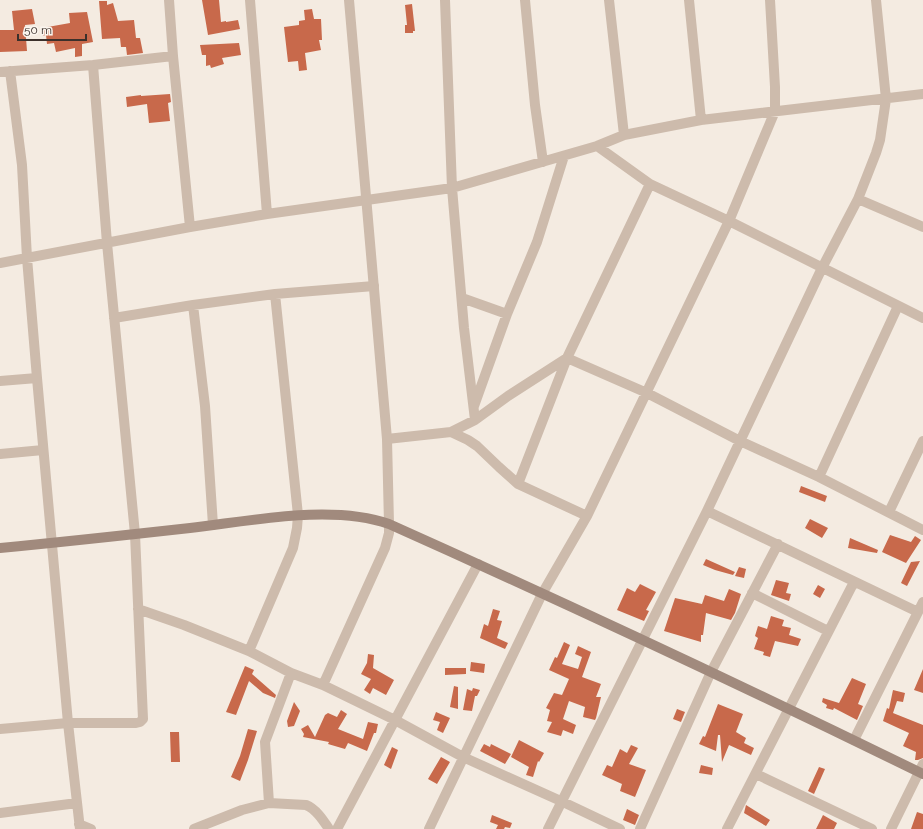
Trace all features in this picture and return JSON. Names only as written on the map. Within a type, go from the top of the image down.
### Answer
[{"type":"main road","points":[[0,548],[298,515],[360,517],[375,519],[478,564],[921,770]]},
{"type":"street","points":[[169,0],[190,227]]},
{"type":"street","points":[[250,0],[267,214]]},
{"type":"street","points":[[323,686],[385,548],[389,532],[387,439],[349,0]]},
{"type":"street","points":[[445,0],[452,188],[464,328],[475,420]]},
{"type":"street","points":[[525,0],[535,105],[543,162]]},
{"type":"street","points":[[609,0],[624,135]]},
{"type":"street","points":[[689,0],[701,120]]},
{"type":"street","points":[[429,829],[542,594],[586,516],[647,392],[729,221],[775,111],[770,0]]},
{"type":"street","points":[[548,829],[563,802],[707,511],[822,268],[858,199],[880,140],[886,99],[876,0]]},
{"type":"street","points":[[91,829],[80,826],[77,803],[68,723],[53,543],[43,450],[27,258],[22,165],[5,72],[93,65],[173,56]]},
{"type":"street","points":[[0,729],[68,723],[133,723],[140,722],[143,719],[135,534],[106,243],[93,65]]},
{"type":"street","points":[[0,263],[267,214],[452,188],[597,146],[624,135],[701,120],[923,94]]},
{"type":"street","points":[[597,146],[650,184],[729,221],[923,318]]},
{"type":"street","points":[[473,408],[507,314],[537,242],[564,156]]},
{"type":"street","points":[[518,484],[567,358],[650,184]]},
{"type":"street","points":[[858,199],[923,227]]},
{"type":"street","points":[[114,318],[274,294],[374,286]]},
{"type":"street","points":[[249,651],[293,548],[298,515],[274,294]]},
{"type":"street","points":[[462,298],[507,314]]},
{"type":"street","points":[[193,305],[205,406],[213,525]]},
{"type":"street","points":[[819,477],[898,306]]},
{"type":"street","points":[[567,358],[647,392],[740,441],[819,477],[923,530]]},
{"type":"street","points":[[387,439],[451,432],[475,420],[508,396],[567,358]]},
{"type":"street","points":[[0,381],[37,378]]},
{"type":"street","points":[[451,432],[477,446],[518,484],[586,516]]},
{"type":"street","points":[[889,512],[923,441]]},
{"type":"street","points":[[0,454],[43,450]]},
{"type":"street","points":[[707,511],[918,612]]},
{"type":"street","points":[[640,829],[711,672],[778,544]]},
{"type":"street","points":[[337,829],[478,564]]},
{"type":"street","points":[[727,829],[854,582]]},
{"type":"street","points":[[752,593],[828,631]]},
{"type":"street","points":[[854,740],[923,602]]},
{"type":"street","points":[[138,609],[184,625],[249,651],[291,673],[323,686],[395,720],[463,757],[620,829]]},
{"type":"street","points":[[269,803],[265,742],[291,673]]},
{"type":"street","points":[[891,829],[921,770]]},
{"type":"street","points":[[756,774],[872,829]]},
{"type":"street","points":[[0,812],[77,803]]},
{"type":"street","points":[[194,829],[242,810],[269,803],[309,806],[322,817],[329,829]]},
{"type":"building","points":[[202,0],[219,0],[221,22],[238,20],[240,29],[208,35]]},
{"type":"building","points":[[99,1],[107,1],[107,5],[113,3],[118,21],[134,20],[136,38],[140,38],[143,53],[127,55],[126,47],[121,47],[120,38],[102,39]]},
{"type":"building","points":[[412,4],[415,31],[413,31],[413,33],[405,33],[405,25],[407,25],[405,5]]},
{"type":"building","points":[[32,9],[35,24],[25,25],[27,51],[0,52],[0,30],[14,30],[12,11]]},
{"type":"building","points":[[312,9],[314,19],[321,19],[322,40],[319,40],[321,50],[305,53],[307,70],[299,71],[298,61],[288,62],[284,27],[299,25],[299,21],[305,20],[304,10]]},
{"type":"building","points":[[87,12],[93,42],[82,44],[82,56],[75,57],[75,48],[56,52],[54,43],[47,44],[46,35],[43,36],[42,28],[70,23],[69,13]]},
{"type":"building","points":[[239,43],[241,55],[222,58],[224,64],[211,68],[210,65],[206,66],[206,55],[202,55],[200,45]]},
{"type":"building","points":[[170,94],[171,102],[168,103],[170,121],[149,123],[147,104],[127,107],[126,97]]},
{"type":"building","points":[[801,486],[827,496],[825,502],[799,492]]},
{"type":"building","points":[[810,519],[828,528],[822,538],[805,528]]},
{"type":"building","points":[[890,535],[911,542],[915,536],[921,540],[906,563],[882,552]]},
{"type":"building","points":[[850,538],[878,550],[877,553],[848,548]]},
{"type":"building","points":[[706,559],[735,572],[733,575],[703,565]]},
{"type":"building","points":[[920,561],[907,586],[901,583],[911,562]]},
{"type":"building","points":[[739,567],[746,569],[744,578],[735,576]]},
{"type":"building","points":[[776,580],[789,583],[786,593],[791,594],[789,601],[771,595]]},
{"type":"building","points":[[640,584],[656,592],[646,610],[649,611],[644,621],[617,610],[627,588],[635,592]]},
{"type":"building","points":[[818,585],[825,589],[820,598],[813,594]]},
{"type":"building","points":[[729,589],[741,594],[735,613],[731,620],[706,613],[701,642],[664,631],[675,598],[702,604],[705,595],[724,601]]},
{"type":"building","points":[[493,609],[500,611],[497,620],[502,621],[497,638],[508,643],[505,649],[480,638],[484,624],[488,626]]},
{"type":"building","points":[[771,616],[784,620],[782,626],[791,628],[789,635],[801,639],[798,646],[775,641],[770,657],[763,655],[764,652],[754,649],[758,638],[755,636],[758,626],[767,629]]},
{"type":"building","points":[[564,642],[570,645],[562,664],[578,669],[582,657],[575,654],[578,646],[591,652],[582,677],[601,684],[596,697],[601,697],[595,720],[583,717],[585,707],[569,701],[563,719],[576,725],[573,734],[563,730],[561,736],[547,732],[552,722],[547,721],[550,710],[546,708],[554,693],[562,695],[569,679],[549,670],[555,657],[557,658]]},
{"type":"building","points":[[368,654],[374,655],[373,668],[394,680],[386,695],[373,688],[370,694],[364,690],[371,679],[361,674],[367,663]]},
{"type":"building","points":[[471,662],[485,664],[484,673],[470,671]]},
{"type":"building","points":[[245,666],[254,670],[252,674],[276,695],[275,698],[263,693],[249,681],[236,715],[226,712]]},
{"type":"building","points":[[445,668],[466,668],[466,674],[445,675]]},
{"type":"building","points":[[923,669],[923,693],[914,690]]},
{"type":"building","points":[[852,678],[866,684],[858,704],[863,706],[857,720],[834,708],[833,710],[826,708],[827,705],[822,702],[823,698],[839,703]]},
{"type":"building","points":[[454,686],[458,687],[458,709],[450,707]]},
{"type":"building","points":[[473,688],[480,690],[477,696],[475,696],[472,711],[463,710],[467,689],[472,691]]},
{"type":"building","points":[[893,690],[905,693],[903,702],[897,701],[893,713],[923,725],[923,758],[918,760],[915,760],[916,752],[903,746],[909,733],[883,721],[887,708],[889,709]]},
{"type":"building","points":[[294,702],[300,711],[294,726],[288,727],[287,721]]},
{"type":"building","points":[[718,704],[743,714],[736,732],[746,738],[744,743],[754,748],[751,755],[729,745],[722,762],[720,735],[718,735],[716,751],[699,744],[703,736],[705,737]]},
{"type":"building","points":[[677,709],[685,712],[681,722],[673,719]]},
{"type":"building","points":[[341,710],[347,714],[338,729],[363,739],[368,722],[378,724],[376,733],[374,733],[367,751],[348,743],[345,749],[328,744],[329,742],[303,737],[304,734],[301,729],[308,725],[315,737],[325,715],[328,713],[337,717]]},
{"type":"building","points":[[436,712],[450,718],[443,733],[437,730],[440,722],[433,720]]},
{"type":"building","points":[[248,729],[257,731],[240,781],[231,777],[240,756]]},
{"type":"building","points":[[170,732],[179,732],[180,762],[171,762]]},
{"type":"building","points":[[519,740],[544,753],[539,762],[538,761],[533,777],[526,775],[529,767],[511,757]]},
{"type":"building","points":[[484,744],[490,747],[491,744],[511,754],[505,764],[480,751]]},
{"type":"building","points":[[631,745],[638,748],[629,764],[646,770],[635,797],[620,791],[622,784],[602,775],[607,765],[612,767],[620,749],[627,753]]},
{"type":"building","points":[[392,747],[398,750],[391,769],[384,765]]},
{"type":"building","points":[[441,757],[450,762],[437,784],[428,779]]},
{"type":"building","points":[[701,765],[713,768],[712,775],[699,773]]},
{"type":"building","points":[[819,767],[825,769],[814,794],[808,791]]},
{"type":"building","points":[[746,805],[770,820],[766,826],[744,813]]},
{"type":"building","points":[[627,809],[639,815],[635,825],[623,820]]},
{"type":"building","points":[[917,812],[923,814],[923,829],[911,829]]},
{"type":"building","points":[[492,815],[512,823],[510,828],[505,827],[504,829],[496,829],[498,825],[490,822]]},
{"type":"building","points":[[823,815],[837,823],[834,829],[816,829]]}]
